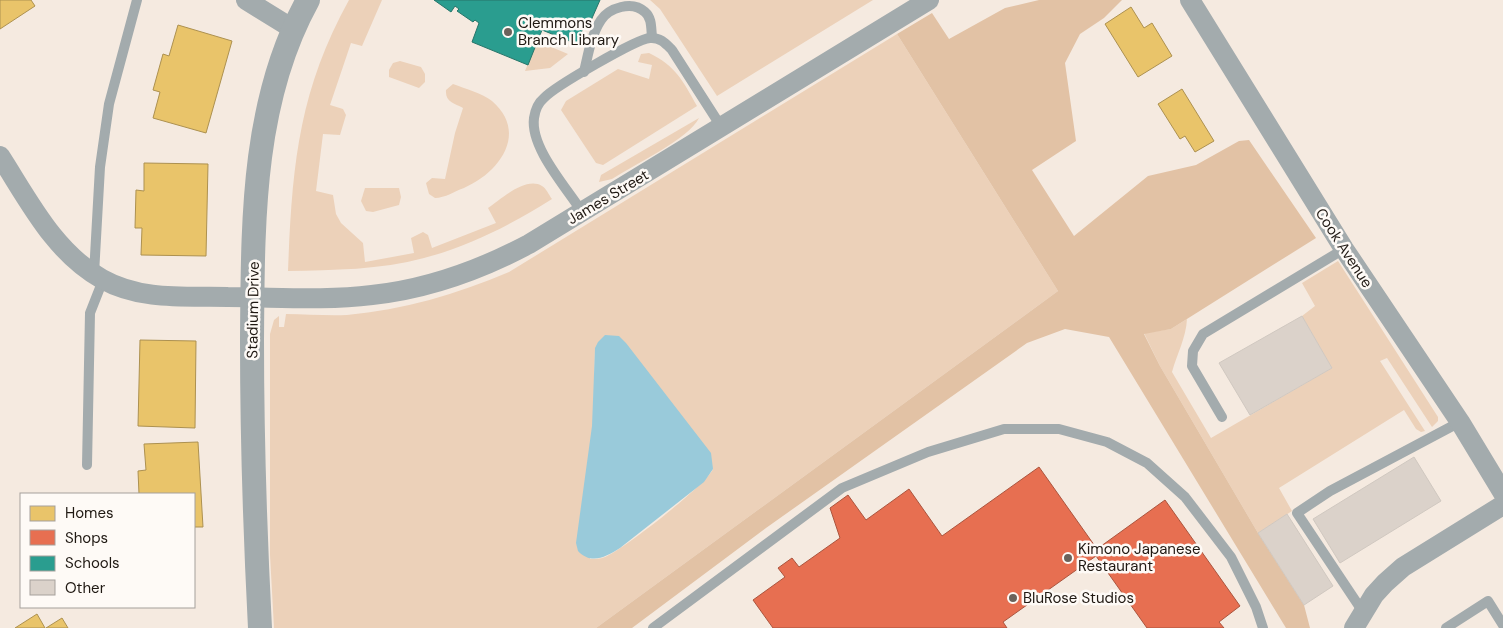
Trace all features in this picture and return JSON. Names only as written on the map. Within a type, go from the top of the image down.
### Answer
[{"type":"street","points":[[246,0],[293,28]]},
{"type":"street","name":"Stadium Drive","points":[[260,628],[252,421],[253,297],[259,162],[264,128],[277,72],[293,28],[308,0]]},
{"type":"street","name":"James Street","points":[[0,156],[55,241],[78,264],[99,277],[128,290],[158,296],[356,297],[416,288],[460,275],[502,258],[722,128],[929,0]]},
{"type":"street","name":"Cook Avenue","points":[[1190,0],[1344,249],[1460,422],[1503,493]]},
{"type":"street","points":[[1358,620],[1384,583],[1403,567],[1503,505]]},
{"type":"lane","points":[[88,465],[90,313],[99,277],[100,167],[109,104],[137,0]]},
{"type":"lane","points":[[584,72],[600,22],[611,10],[630,6],[640,8],[651,21],[652,37]]},
{"type":"lane","points":[[582,212],[543,155],[534,120],[537,108],[544,98],[584,72],[639,40],[652,37],[662,40],[672,50],[722,128]]},
{"type":"lane","points":[[1222,417],[1192,366],[1193,351],[1203,334],[1344,249]]},
{"type":"lane","points":[[1358,620],[1297,513],[1330,492],[1460,422]]},
{"type":"lane","points":[[653,628],[842,488],[928,452],[1004,429],[1059,429],[1107,442],[1147,463],[1185,497],[1231,557],[1256,606],[1263,628]]},
{"type":"lane","points":[[1446,628],[1488,601],[1503,625]]},
{"type":"shaded area","points":[[349,0],[382,0],[362,46],[351,43],[330,105],[343,109],[346,115],[340,135],[323,134],[316,191],[333,195],[336,214],[341,223],[363,243],[365,262],[414,253],[411,238],[423,232],[428,235],[432,248],[496,223],[488,208],[521,186],[536,184],[542,186],[552,199],[522,217],[474,241],[424,258],[374,267],[288,271],[292,198],[301,131],[308,99],[332,34]]},
{"type":"shaded area","points":[[650,0],[873,0],[717,96],[660,9]]},
{"type":"shaded area","points":[[1039,0],[1122,0],[1104,18],[1080,34],[1065,63],[1076,141],[1032,170],[1074,236],[1148,176],[1196,165],[1239,141],[1249,140],[1316,238],[1171,329],[1144,334],[1160,366],[1258,533],[1304,605],[1310,628],[1286,628],[1109,337],[1065,329],[1027,343],[766,528],[632,628],[596,628],[1058,291],[897,34],[932,13],[949,39],[1005,8]]},
{"type":"shaded area","points":[[897,34],[1058,291],[596,628],[274,628],[270,555],[270,334],[274,320],[279,316],[279,327],[284,327],[286,314],[347,315],[409,305],[450,294],[509,272]],"holes":[[[595,348],[713,469],[681,502],[646,530],[615,552],[599,559],[590,559]]]},
{"type":"shaded area","points":[[537,41],[568,54],[550,68],[525,71]]},
{"type":"shaded area","points":[[649,53],[666,63],[678,75],[697,106],[603,165],[596,163],[561,110],[566,101],[618,69],[649,79],[652,65],[638,62],[641,54]]},
{"type":"shaded area","points":[[400,61],[421,67],[425,74],[425,82],[419,88],[389,77],[389,70],[393,63]]},
{"type":"shaded area","points":[[453,84],[479,93],[492,101],[503,113],[508,126],[509,139],[505,151],[488,173],[464,188],[446,196],[435,198],[429,194],[426,183],[432,178],[445,179],[455,133],[463,108],[451,102],[447,97],[446,90]]},
{"type":"shaded area","points":[[699,118],[693,126],[673,143],[612,179],[599,182],[601,175]]},
{"type":"shaded area","points":[[365,188],[399,188],[401,197],[399,205],[373,212],[366,211],[361,201]]},
{"type":"shaded area","points":[[1338,261],[1438,417],[1438,421],[1432,427],[1387,358],[1380,361],[1425,431],[1421,432],[1416,429],[1404,410],[1279,488],[1292,511],[1258,533],[1160,366],[1144,333],[1171,329],[1187,319],[1183,339],[1172,372],[1211,438],[1332,368],[1302,316],[1315,306],[1302,283]]},
{"type":"water","points":[[605,335],[619,336],[626,343],[711,453],[713,469],[704,482],[620,548],[604,557],[593,559],[578,551],[576,543],[592,426],[595,348]]},
{"type":"building: Homes","points":[[0,0],[31,0],[35,6],[0,29]]},
{"type":"building: Homes","points":[[1131,7],[1144,28],[1152,23],[1172,56],[1138,77],[1105,24]]},
{"type":"building: Homes","points":[[178,25],[232,41],[206,133],[153,118],[160,92],[153,90],[163,54],[169,56]]},
{"type":"building: Homes","points":[[1182,89],[1214,141],[1195,152],[1185,136],[1180,139],[1158,104]]},
{"type":"building: Homes","points":[[144,163],[208,164],[206,256],[141,255],[142,228],[135,228],[136,190],[144,191]]},
{"type":"building: Homes","points":[[140,340],[196,341],[195,428],[138,426]]},
{"type":"building: Homes","points":[[198,442],[203,527],[195,527],[195,493],[139,493],[138,471],[146,470],[144,444]]},
{"type":"building: Homes","points":[[37,614],[45,628],[15,628]]},
{"type":"building: Homes","points":[[62,618],[68,628],[46,628]]},
{"type":"building: Shops","points":[[1039,467],[1097,549],[1165,500],[1240,606],[1219,622],[1224,628],[1147,628],[1096,556],[1003,622],[1007,628],[773,628],[753,600],[785,577],[778,568],[792,558],[799,567],[840,538],[830,508],[848,495],[866,520],[909,489],[942,536]]},
{"type":"building: Schools","name":"Clemmons Branch Library","points":[[434,0],[600,0],[589,25],[585,23],[577,44],[542,30],[528,65],[472,42],[479,23],[475,20],[473,22],[457,11],[459,9],[455,6],[451,12]]},
{"type":"building: Other","points":[[1302,316],[1332,368],[1250,415],[1219,363]]},
{"type":"building: Other","points":[[1414,457],[1441,501],[1340,563],[1313,519]]},
{"type":"building: Other","points":[[1287,514],[1333,586],[1304,605],[1258,533]]},
{"type":"place","name":"Clemmons Branch Library","points":[[508,32]]},
{"type":"place","name":"Kimono Japanese Restaurant","points":[[1068,558]]},
{"type":"place","name":"BluRose Studios","points":[[1013,598]]}]
